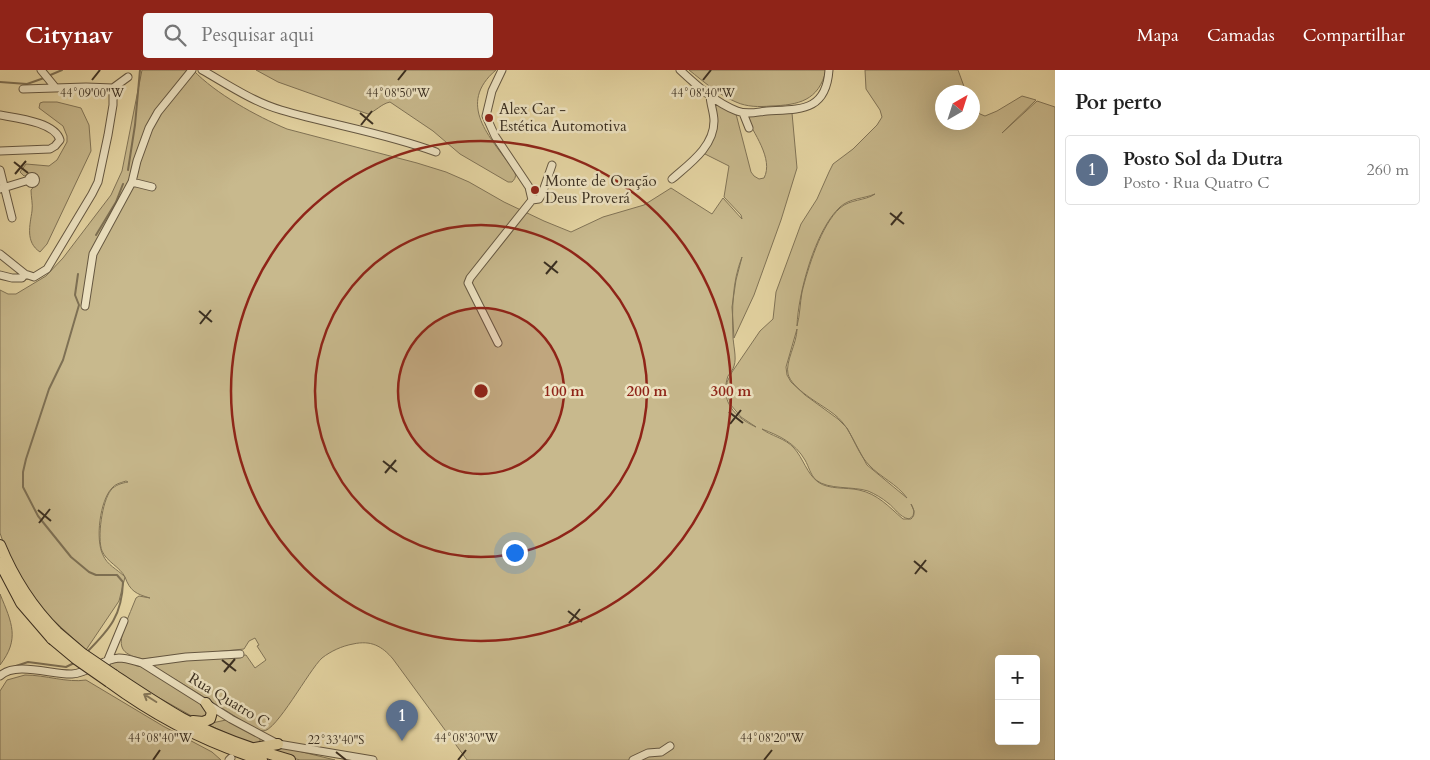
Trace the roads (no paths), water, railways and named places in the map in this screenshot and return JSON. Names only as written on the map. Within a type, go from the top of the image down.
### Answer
[{"type":"highway","points":[[0,545],[11,570],[54,636]]},
{"type":"highway","points":[[0,563],[21,603],[54,636],[83,654],[133,700],[213,742],[262,760]]},
{"type":"highway","points":[[111,679],[182,718],[251,749],[290,760]]},
{"type":"highway","points":[[182,718],[201,722],[208,720],[212,717],[212,712],[206,703]]},
{"type":"highway","points":[[213,742],[230,759],[245,760]]},
{"type":"highway","points":[[251,749],[283,745]]},
{"type":"street","points":[[85,306],[93,254],[132,182],[137,161],[149,128],[167,99],[192,70]]},
{"type":"street","points":[[202,70],[280,110],[391,136],[436,152]]},
{"type":"street","points":[[502,70],[486,116],[495,136],[529,187],[532,200]]},
{"type":"street","points":[[680,70],[726,106],[743,113],[793,111],[810,105],[819,99],[823,93],[827,84],[829,70]]},
{"type":"street","points":[[43,71],[54,86]]},
{"type":"street","points":[[23,89],[54,86],[113,88],[128,77]]},
{"type":"street","points":[[95,87],[107,95],[112,105]]},
{"type":"street","points":[[0,254],[25,274],[34,277],[47,269],[98,182],[108,136],[113,88]]},
{"type":"street","points":[[672,179],[699,155],[711,136],[714,120],[710,94]]},
{"type":"street","points":[[743,113],[749,128]]},
{"type":"street","points":[[0,115],[44,126],[56,133],[60,140],[57,145],[50,149],[0,150]]},
{"type":"street","points":[[498,344],[468,283],[532,200],[539,199],[552,165]]},
{"type":"street","points":[[0,170],[2,188],[12,218]]},
{"type":"street","points":[[2,188],[29,180]]},
{"type":"street","points":[[132,182],[152,187]]},
{"type":"street","points":[[0,274],[15,279],[22,278],[25,274]]},
{"type":"street","points":[[107,662],[124,621]]},
{"type":"street","points":[[142,663],[186,657],[240,654]]},
{"type":"street","name":"Rua Quatro C","points":[[0,676],[9,671],[28,669],[64,674],[79,673],[121,658],[142,663],[206,703],[283,745],[373,760]]},
{"type":"street","points":[[633,760],[648,753],[661,752],[670,746]]},
{"type":"waterway","points":[[48,76],[62,70]]},
{"type":"waterway","points":[[128,170],[135,125],[140,70]]},
{"type":"waterway","points":[[0,82],[27,84],[44,78]]},
{"type":"waterway","points":[[96,235],[116,202],[123,184]]},
{"type":"waterway","points":[[78,274],[75,295],[79,305],[63,360],[49,389],[26,459],[23,472],[23,487],[38,516],[71,557],[89,572],[96,575],[117,575],[123,582],[120,604],[113,621],[87,652]]},
{"type":"waterway","points":[[16,666],[28,662],[66,667],[74,663]]},
{"type":"place","name":"Alex Car - Estética Automotiva","points":[[489,118]]},
{"type":"place","name":"Monte de Oração Deus Proverá","points":[[535,190]]},
{"type":"place","name":"Posto Sol da Dutra","points":[[402,741]]}]
